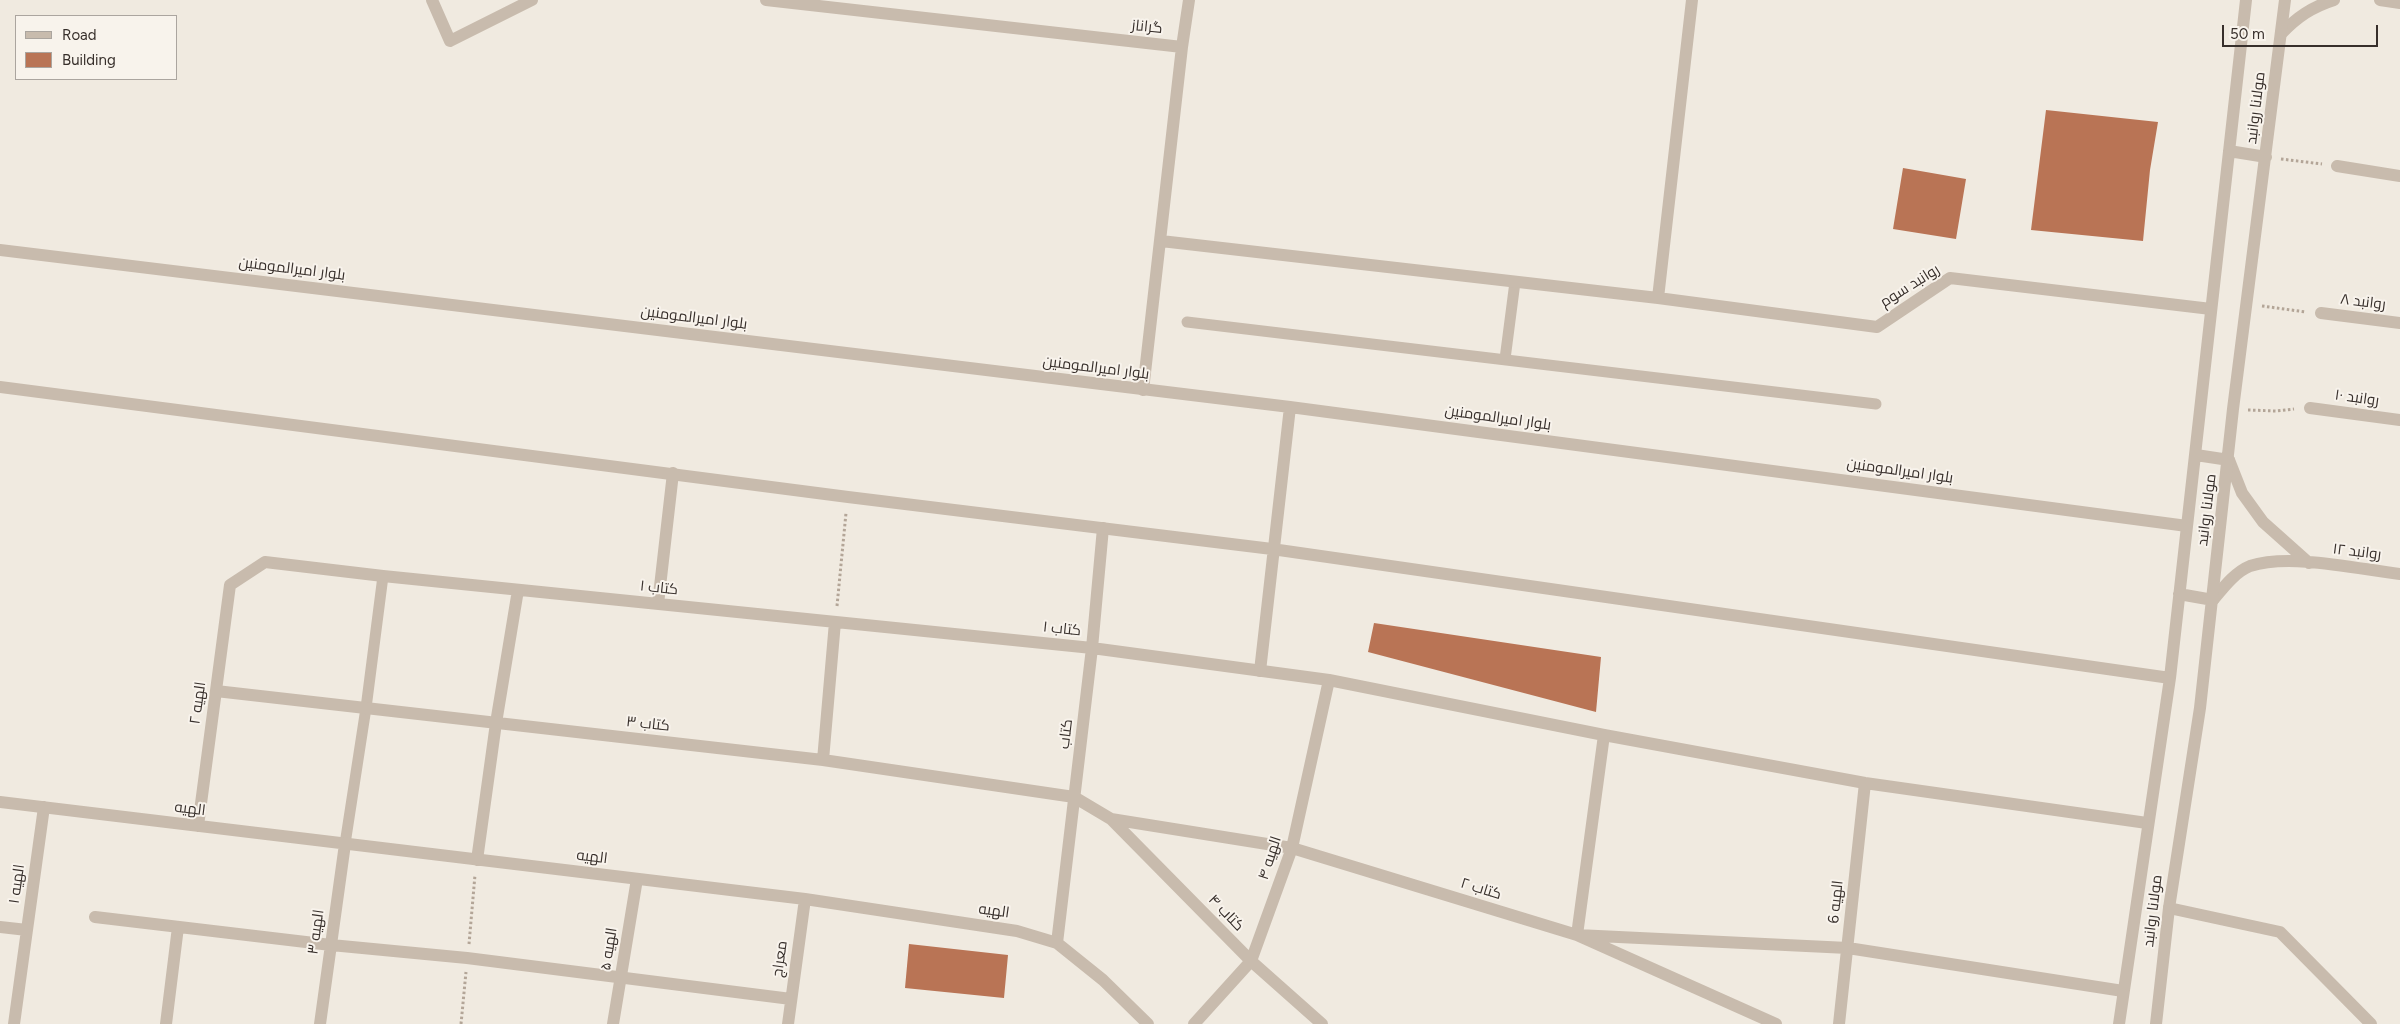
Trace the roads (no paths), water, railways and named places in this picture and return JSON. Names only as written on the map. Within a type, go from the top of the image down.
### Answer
[{"type":"street","points":[[432,0],[450,41],[532,0]]},
{"type":"street","name":"گراناز","points":[[766,0],[801,2],[1182,47]]},
{"type":"street","points":[[1143,390],[1189,0]]},
{"type":"street","points":[[1658,298],[1692,0]]},
{"type":"street","name":"مولانا روانبد","points":[[2118,1024],[2170,678],[2246,0]]},
{"type":"street","name":"مولانا روانبد","points":[[2156,1024],[2169,908],[2200,708],[2229,460],[2233,409],[2285,0]]},
{"type":"street","points":[[2282,34],[2296,18],[2309,9],[2334,0]]},
{"type":"street","points":[[2380,0],[2400,3]]},
{"type":"street","points":[[2229,151],[2266,157]]},
{"type":"street","points":[[2337,166],[2400,176]]},
{"type":"street","name":"روانبد سوم","points":[[1161,241],[1658,298],[1876,327],[1950,278],[2211,309]]},
{"type":"street","name":"بلوار امیرالمومنین","points":[[0,250],[1290,407],[2187,526]]},
{"type":"street","name":"روانبد ۸","points":[[2321,313],[2400,323]]},
{"type":"street","points":[[0,387],[848,497],[1272,549],[2170,678]]},
{"type":"street","points":[[1260,671],[1272,549],[1290,407]]},
{"type":"street","name":"روانبد ۱۰","points":[[2310,408],[2400,420]]},
{"type":"street","points":[[2196,455],[2229,460],[2242,493],[2263,522],[2309,563]]},
{"type":"street","points":[[658,604],[673,473]]},
{"type":"street","name":"کتاب","points":[[1057,943],[1092,648],[1103,528]]},
{"type":"street","name":"روانبد ۱۲","points":[[2213,600],[2234,576],[2249,567],[2278,561],[2400,574]]},
{"type":"street","name":"کتاب ۱","points":[[230,584],[265,562],[383,576],[1092,648],[1329,680],[1604,735],[1865,783],[2147,823]]},
{"type":"street","name":"الهیه ۲","points":[[198,826],[230,584]]},
{"type":"street","points":[[477,860],[496,723],[518,590]]},
{"type":"street","points":[[2179,594],[2213,600]]},
{"type":"street","points":[[824,760],[835,622]]},
{"type":"street","name":"الهیه ۴","points":[[1194,1024],[1250,961],[1292,848],[1329,680]]},
{"type":"street","name":"کتاب ۳","points":[[216,691],[824,760],[1074,798]]},
{"type":"street","points":[[1604,735],[1577,935],[1776,1024]]},
{"type":"street","name":"الهیه 6","points":[[1839,1024],[1865,783]]},
{"type":"street","points":[[1074,798],[1111,819]]},
{"type":"street","name":"الهیه","points":[[0,802],[805,899],[1017,931],[1057,943],[1103,980],[1148,1024]]},
{"type":"street","name":"الهیه ۱","points":[[14,1024],[44,808]]},
{"type":"street","name":"کتاب ۲","points":[[1111,819],[1292,848],[1577,935],[1848,948],[2122,992]]},
{"type":"street","name":"کتاب ۴","points":[[1111,819],[1250,961],[1322,1024]]},
{"type":"street","name":"الهیه ۳","points":[[320,1024],[345,844]]},
{"type":"street","name":"الهیه ۵","points":[[613,1024],[637,879]]},
{"type":"street","name":"معراج","points":[[788,1024],[805,899]]},
{"type":"street","points":[[2169,908],[2280,932],[2371,1024]]},
{"type":"street","points":[[95,917],[331,945],[468,958],[620,979],[791,999]]},
{"type":"street","points":[[0,927],[27,930]]},
{"type":"street","points":[[166,1024],[178,927]]},
{"type":"lane","points":[[1506,359],[1515,282]]},
{"type":"lane","points":[[1187,322],[1876,404]]},
{"type":"lane","points":[[345,844],[366,708],[383,576]]}]
